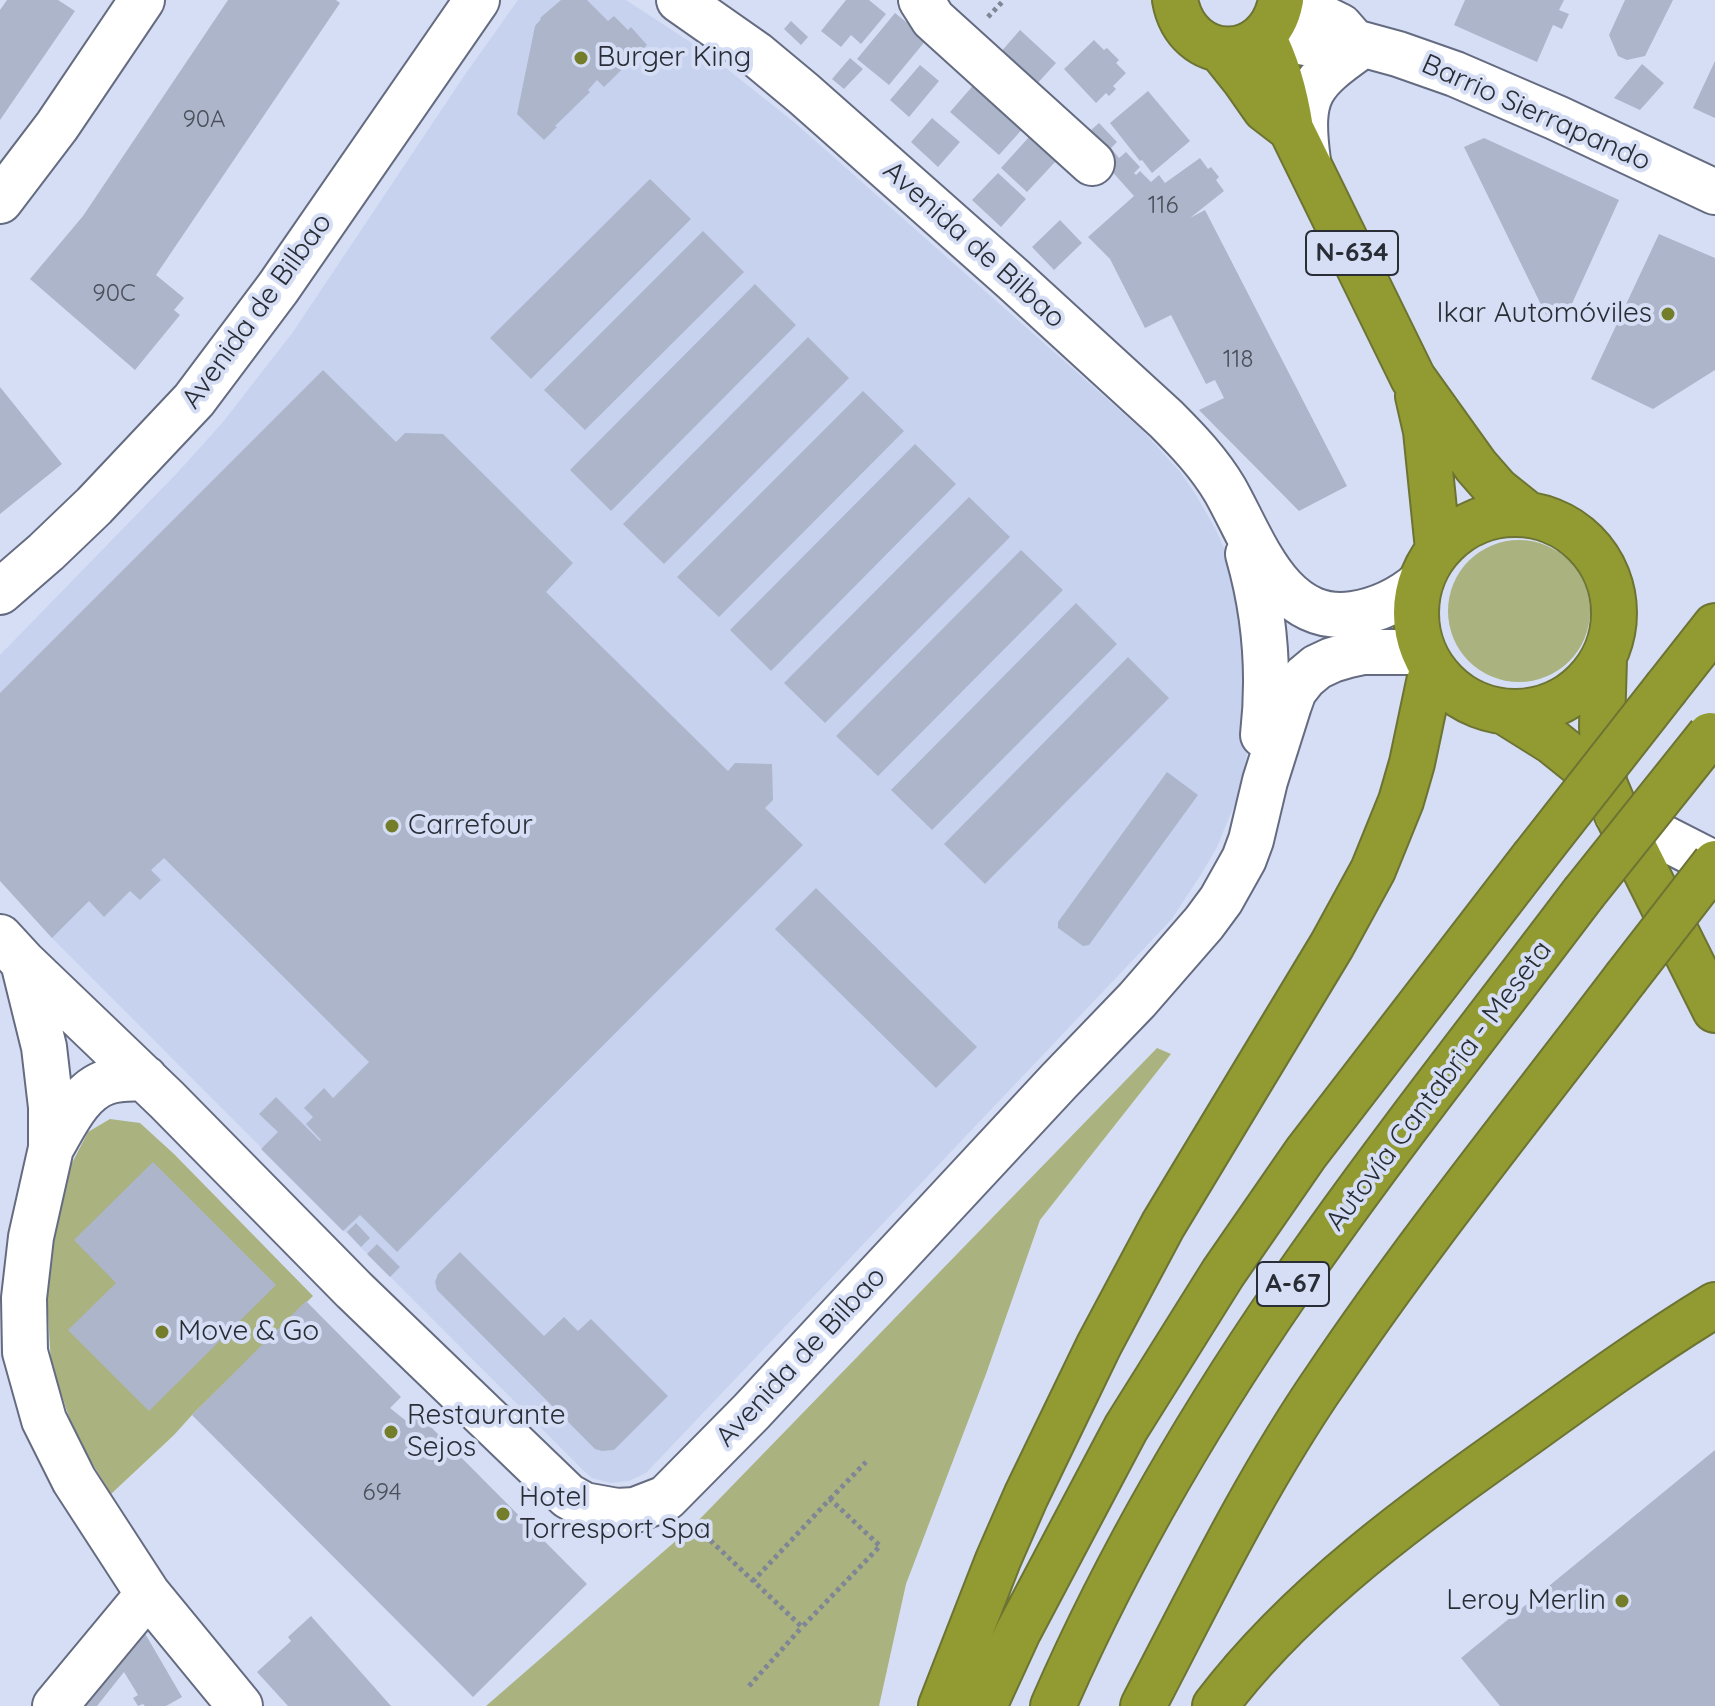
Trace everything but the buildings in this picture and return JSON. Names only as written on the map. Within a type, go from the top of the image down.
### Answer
[{"type":"highway","name":"N-634","points":[[1175,0],[1182,23],[1189,33],[1220,49],[1265,109],[1300,146]]},
{"type":"highway","name":"N-634","points":[[1275,16],[1273,56],[1300,146],[1413,378],[1476,466],[1497,490],[1527,514]]},
{"type":"highway","points":[[1220,49],[1243,48],[1275,16]]},
{"type":"highway","name":"N-634","points":[[1413,378],[1426,431],[1429,566]]},
{"type":"highway","name":"N-634","points":[[1502,514],[1527,514],[1551,520],[1572,531],[1590,547],[1604,567],[1612,589],[1615,613],[1612,637],[1604,659],[1586,683],[1563,701],[1535,711],[1505,712],[1471,703],[1443,682],[1428,660],[1416,625],[1416,597],[1429,566],[1456,533],[1478,521],[1502,514]]},
{"type":"highway","points":[[984,1706],[1018,1632],[1126,1428],[1223,1273],[1306,1153],[1715,626]]},
{"type":"highway","name":"N-634","points":[[1604,659],[1602,726],[1611,798],[1715,1010]]},
{"type":"highway","points":[[941,1706],[1026,1496],[1099,1345],[1163,1225],[1332,945],[1373,870],[1389,835],[1412,763],[1428,660]]},
{"type":"highway","name":"N-634","points":[[1505,712],[1553,742],[1611,798]]},
{"type":"highway","name":"Autovía Cantabria - Meseta","points":[[1053,1706],[1072,1662],[1158,1499],[1258,1334],[1378,1165],[1583,894],[1712,731]]},
{"type":"highway","name":"A-67","points":[[1143,1706],[1229,1541],[1325,1380],[1429,1236],[1715,864]]},
{"type":"highway","points":[[1215,1706],[1265,1648],[1310,1603],[1377,1545],[1443,1493],[1683,1324],[1715,1305]]},
{"type":"street","points":[[5,183],[57,126],[142,0]]},
{"type":"street","name":"Avenida de Bilbao","points":[[0,592],[94,506],[194,400],[278,288],[477,0]]},
{"type":"street","name":"Avenida de Bilbao","points":[[679,0],[756,54],[804,94],[1124,379],[1190,443],[1218,480],[1270,572],[1286,593],[1304,606],[1345,615],[1403,598],[1429,566]]},
{"type":"street","points":[[921,0],[933,19],[1092,163]]},
{"type":"street","name":"Barrio Sierrapando","points":[[1275,16],[1284,36],[1306,44],[1330,47],[1358,44],[1455,74],[1715,192]]},
{"type":"street","points":[[1300,146],[1312,90],[1358,44]]},
{"type":"street","name":"Avenida de Bilbao","points":[[1238,518],[1252,568],[1265,636],[1267,675],[1262,739],[1265,781]]},
{"type":"street","name":"Avenida de Bilbao","points":[[145,1078],[354,1290],[568,1496],[584,1505],[617,1511],[635,1510],[666,1498],[751,1412],[1185,945],[1221,900],[1244,859],[1294,691],[1305,677],[1317,667],[1349,655],[1375,652],[1428,660]]},
{"type":"street","points":[[1611,798],[1715,864]]},
{"type":"street","points":[[11,949],[145,1078]]},
{"type":"street","points":[[11,949],[44,1047],[61,1132]]},
{"type":"street","points":[[94,1031],[75,1073],[31,1237],[24,1298],[25,1352],[44,1420],[68,1468],[148,1594],[240,1706]]},
{"type":"street","points":[[61,1132],[86,1094],[95,1087],[110,1081],[145,1078]]},
{"type":"street","points":[[55,1706],[148,1594]]},
{"type":"path","points":[[753,1581],[866,1462]]},
{"type":"path","points":[[666,1498],[802,1627]]},
{"type":"path","points":[[749,1686],[880,1546],[830,1499]]},
{"type":"shaded area","points":[[518,0],[626,0],[707,53],[794,122],[1142,430],[1181,473],[1196,495],[1231,563],[1241,595],[1251,735],[1238,796],[1217,847],[1171,920],[646,1473],[629,1481],[611,1483],[592,1478],[583,1470],[52,938],[0,880],[0,655],[223,422],[293,332]]},
{"type":"green space","points":[[1519,540],[1546,546],[1569,561],[1584,584],[1590,611],[1584,638],[1569,661],[1546,676],[1519,682],[1492,676],[1469,661],[1454,638],[1448,611],[1454,584],[1469,561],[1492,546]]},
{"type":"green space","points":[[1157,1048],[1171,1054],[1040,1220],[986,1374],[906,1584],[879,1706],[486,1706],[694,1525]]},
{"type":"green space","name":"Move & Go","points":[[110,1119],[140,1123],[313,1296],[111,1494],[75,1435],[51,1363],[46,1281],[55,1215],[71,1165],[88,1132]]},
{"type":"place","name":"Burger King","points":[[581,58]]},
{"type":"place","name":"Ikar Automóviles","points":[[1668,314]]},
{"type":"place","name":"Carrefour","points":[[392,826]]},
{"type":"place","name":"Move & Go","points":[[162,1332]]},
{"type":"place","name":"Restaurante Sejos","points":[[391,1432]]},
{"type":"place","name":"Hotel Torresport Spa","points":[[503,1514]]},
{"type":"place","name":"Leroy Merlin","points":[[1622,1601]]}]
